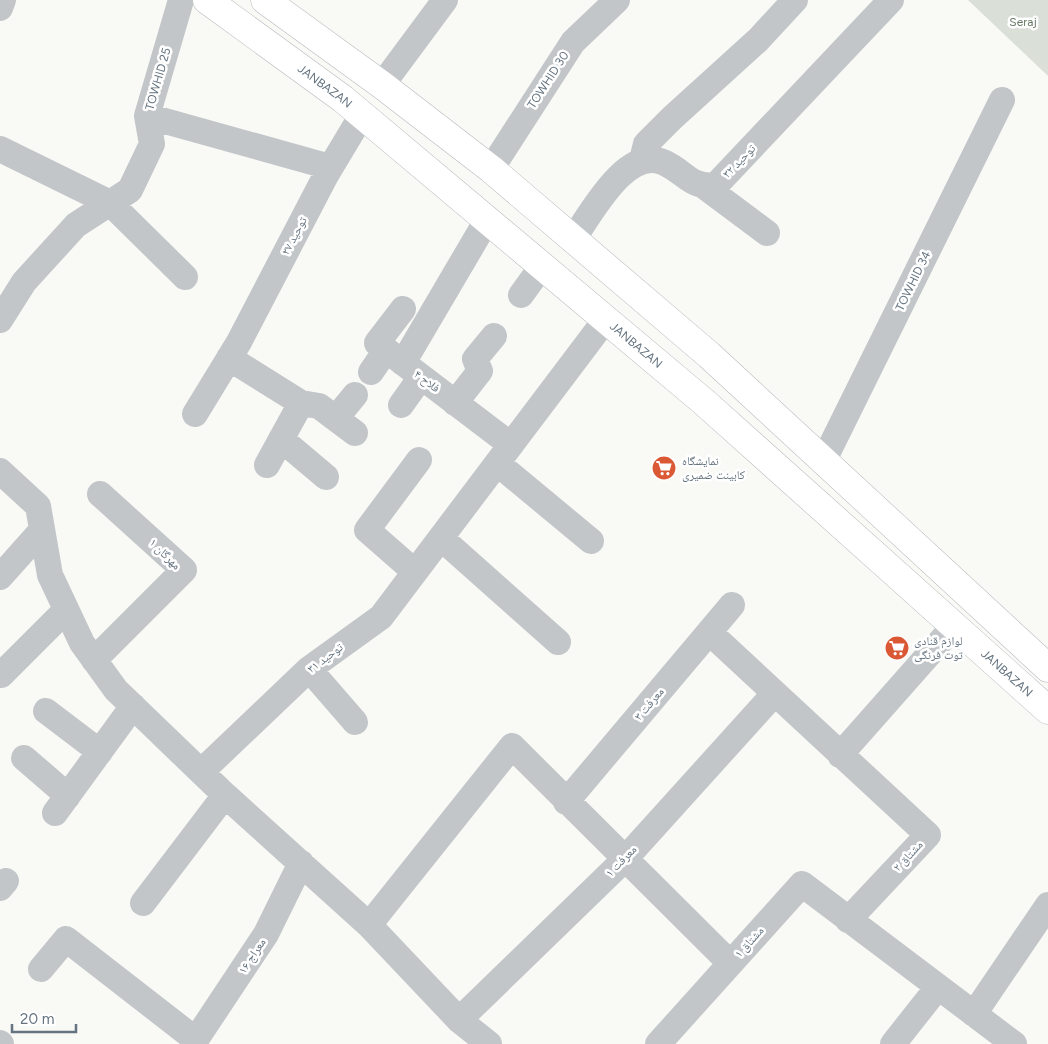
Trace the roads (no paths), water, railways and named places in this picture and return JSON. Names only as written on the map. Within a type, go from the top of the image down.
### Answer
[{"type":"highway","name":"JANBAZAN","points":[[207,0],[362,115],[606,319],[704,402],[1048,710]]},
{"type":"highway","points":[[265,0],[382,85],[491,170],[573,239],[708,355],[1048,668]]},
{"type":"street","points":[[0,8],[3,0]]},
{"type":"street","name":"TOWHID 25","points":[[0,319],[24,282],[76,225],[130,190],[152,144],[147,116],[181,0]]},
{"type":"street","points":[[382,85],[445,0]]},
{"type":"street","name":"TOWHID 30","points":[[491,170],[573,42],[617,0]]},
{"type":"street","points":[[642,160],[646,144],[758,40],[795,0]]},
{"type":"street","name":"توحید ۳۲","points":[[704,186],[716,185],[891,0]]},
{"type":"street","name":"TOWHID 34","points":[[824,462],[1002,100]]},
{"type":"street","name":"توحید ۲۷","points":[[194,414],[229,358],[330,168],[362,115]]},
{"type":"street","points":[[147,116],[330,168]]},
{"type":"street","points":[[0,149],[110,203],[185,277]]},
{"type":"street","points":[[573,239],[621,172],[642,160],[664,162],[692,182],[704,186],[767,233]]},
{"type":"street","points":[[401,404],[403,363],[487,220]]},
{"type":"street","points":[[521,295],[542,266]]},
{"type":"street","points":[[403,363],[377,343],[404,309]]},
{"type":"street","name":"توحید ۳۱","points":[[202,771],[309,669],[381,616],[606,319]]},
{"type":"street","points":[[455,403],[480,371],[475,359],[494,336]]},
{"type":"street","points":[[229,358],[301,403],[319,406],[345,426],[355,395]]},
{"type":"street","points":[[371,372],[403,363]]},
{"type":"street","name":"فلاح ۴","points":[[403,363],[455,403],[591,541]]},
{"type":"street","points":[[267,465],[301,403]]},
{"type":"street","points":[[281,439],[326,477]]},
{"type":"street","points":[[415,572],[367,530],[419,460]]},
{"type":"street","points":[[0,471],[38,506],[50,575],[82,643],[116,690],[226,795],[369,925],[459,1020],[489,1044]]},
{"type":"street","name":"مهرگان ۱","points":[[94,660],[184,570],[100,494]]},
{"type":"street","points":[[0,577],[42,530]]},
{"type":"street","points":[[441,538],[558,642]]},
{"type":"street","name":"معرفت ۳","points":[[566,802],[732,605]]},
{"type":"street","points":[[1,675],[66,610]]},
{"type":"street","points":[[709,632],[840,755],[954,626]]},
{"type":"street","points":[[309,669],[355,722]]},
{"type":"street","name":"معرفت ۱","points":[[459,1020],[624,860],[774,694]]},
{"type":"street","points":[[24,758],[62,805],[133,706]]},
{"type":"street","points":[[46,711],[100,752]]},
{"type":"street","points":[[369,925],[512,746],[730,964]]},
{"type":"street","name":"مشتاق ۲","points":[[840,755],[928,835],[848,920]]},
{"type":"street","points":[[143,903],[226,795]]},
{"type":"street","name":"معراج ۱۶","points":[[195,1042],[266,934],[301,863]]},
{"type":"street","name":"مشتاق ۱","points":[[658,1044],[802,884],[848,920]]},
{"type":"street","points":[[974,1014],[1048,905]]},
{"type":"street","points":[[848,920],[1014,1044]]},
{"type":"street","points":[[41,969],[66,939],[195,1042]]},
{"type":"street","points":[[893,1044],[938,987]]},
{"type":"place","name":"نمایشگاه کابینت ضمیری","points":[[664,468]]},
{"type":"place","name":"لوازم قنادی توت فرنگی","points":[[897,648]]},
{"type":"park label","name":"Seraj","points":[[1023,22]]}]
